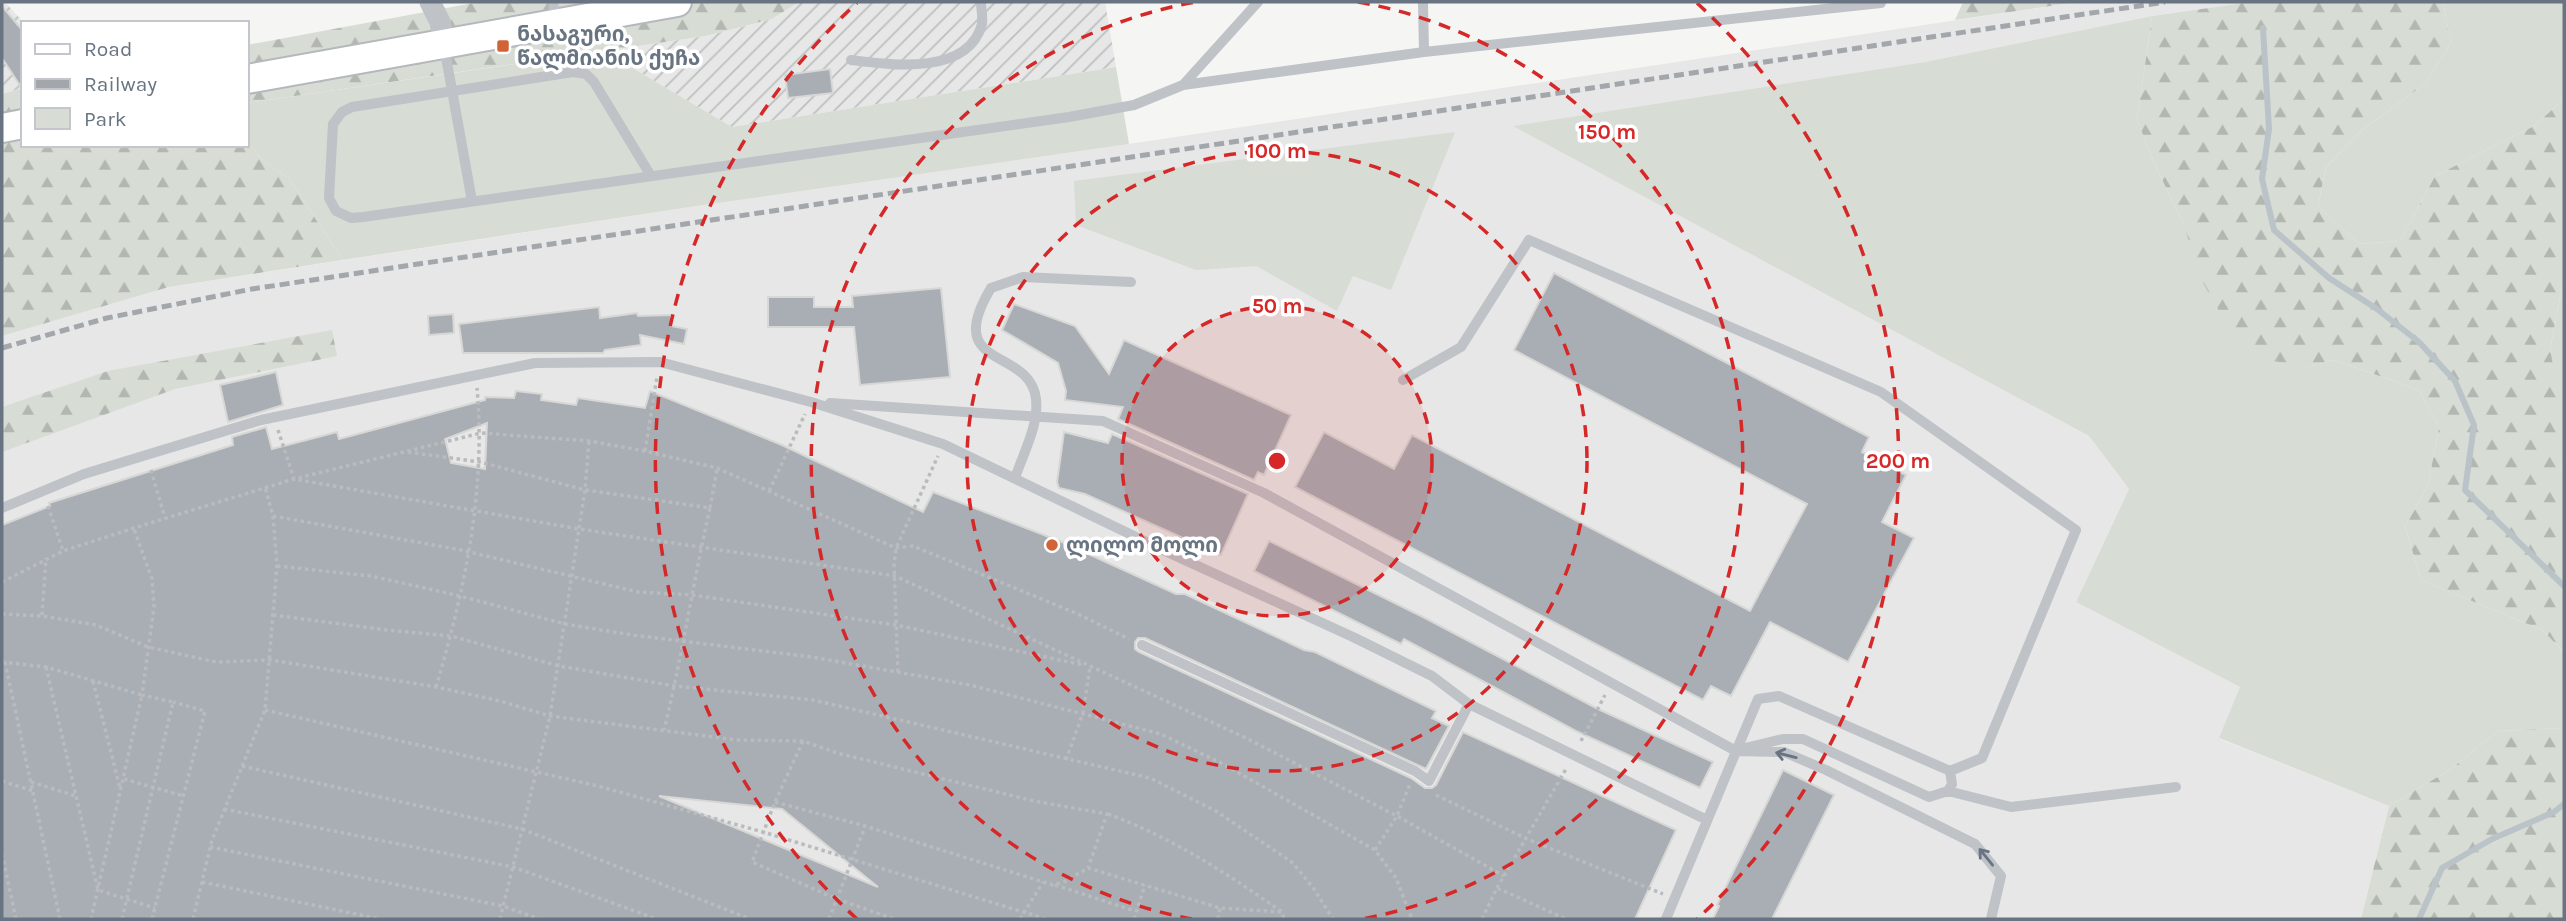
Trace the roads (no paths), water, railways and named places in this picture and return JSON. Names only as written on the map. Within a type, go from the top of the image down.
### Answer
[{"type":"street","points":[[430,2],[440,22],[444,44]]},
{"type":"street","points":[[248,79],[444,44],[555,13],[677,2]]},
{"type":"street","points":[[2,128],[21,124]]},
{"type":"lane","points":[[851,60],[900,66],[945,60],[971,44],[982,23],[981,2]]},
{"type":"lane","points":[[1183,85],[1258,2]]},
{"type":"lane","points":[[1423,2],[1424,52]]},
{"type":"lane","points":[[651,176],[594,82],[586,74],[573,72],[352,107],[342,112],[333,124],[329,198],[336,211],[351,218],[651,176],[1069,117],[1134,105],[1183,85],[1424,52],[1881,3]]},
{"type":"lane","points":[[444,44],[472,201]]},
{"type":"lane","points":[[1403,380],[1461,348],[1529,240],[1881,392],[2076,530],[1982,758],[1950,771],[1779,696],[1758,699],[1666,919]]},
{"type":"lane","points":[[1015,478],[1036,417],[1034,389],[1024,374],[984,351],[975,332],[980,305],[991,288],[1023,277],[1130,282]]},
{"type":"lane","points":[[2,508],[85,474],[274,418],[536,363],[660,362],[811,402],[943,444],[1165,551],[1353,637],[1432,676],[1469,704],[1707,820]]},
{"type":"lane","points":[[811,402],[1103,421],[1264,493],[1736,751],[1784,752],[1975,844],[2001,876],[1991,919]]},
{"type":"lane","points":[[1142,645],[1415,771],[1429,781],[1469,704]]},
{"type":"lane","points":[[1736,751],[1783,739],[1803,739],[1928,797],[1948,791],[2011,807],[2176,787]]},
{"type":"lane","points":[[1948,791],[1952,784],[1950,771]]},
{"type":"waterway","points":[[2263,28],[2269,129],[2262,179],[2274,230],[2329,278],[2377,309],[2419,342],[2455,381],[2474,425],[2465,490],[2564,586]]},
{"type":"waterway","points":[[2419,919],[2442,868],[2492,839],[2554,812],[2564,804]]},
{"type":"railway","points":[[2,348],[107,318],[252,289],[2165,2]]},
{"type":"place","name":"ნასაგური, წალმიანის ქუჩა","points":[[503,46]]},
{"type":"place","name":"ლილო მოლი","points":[[1052,545]]}]
